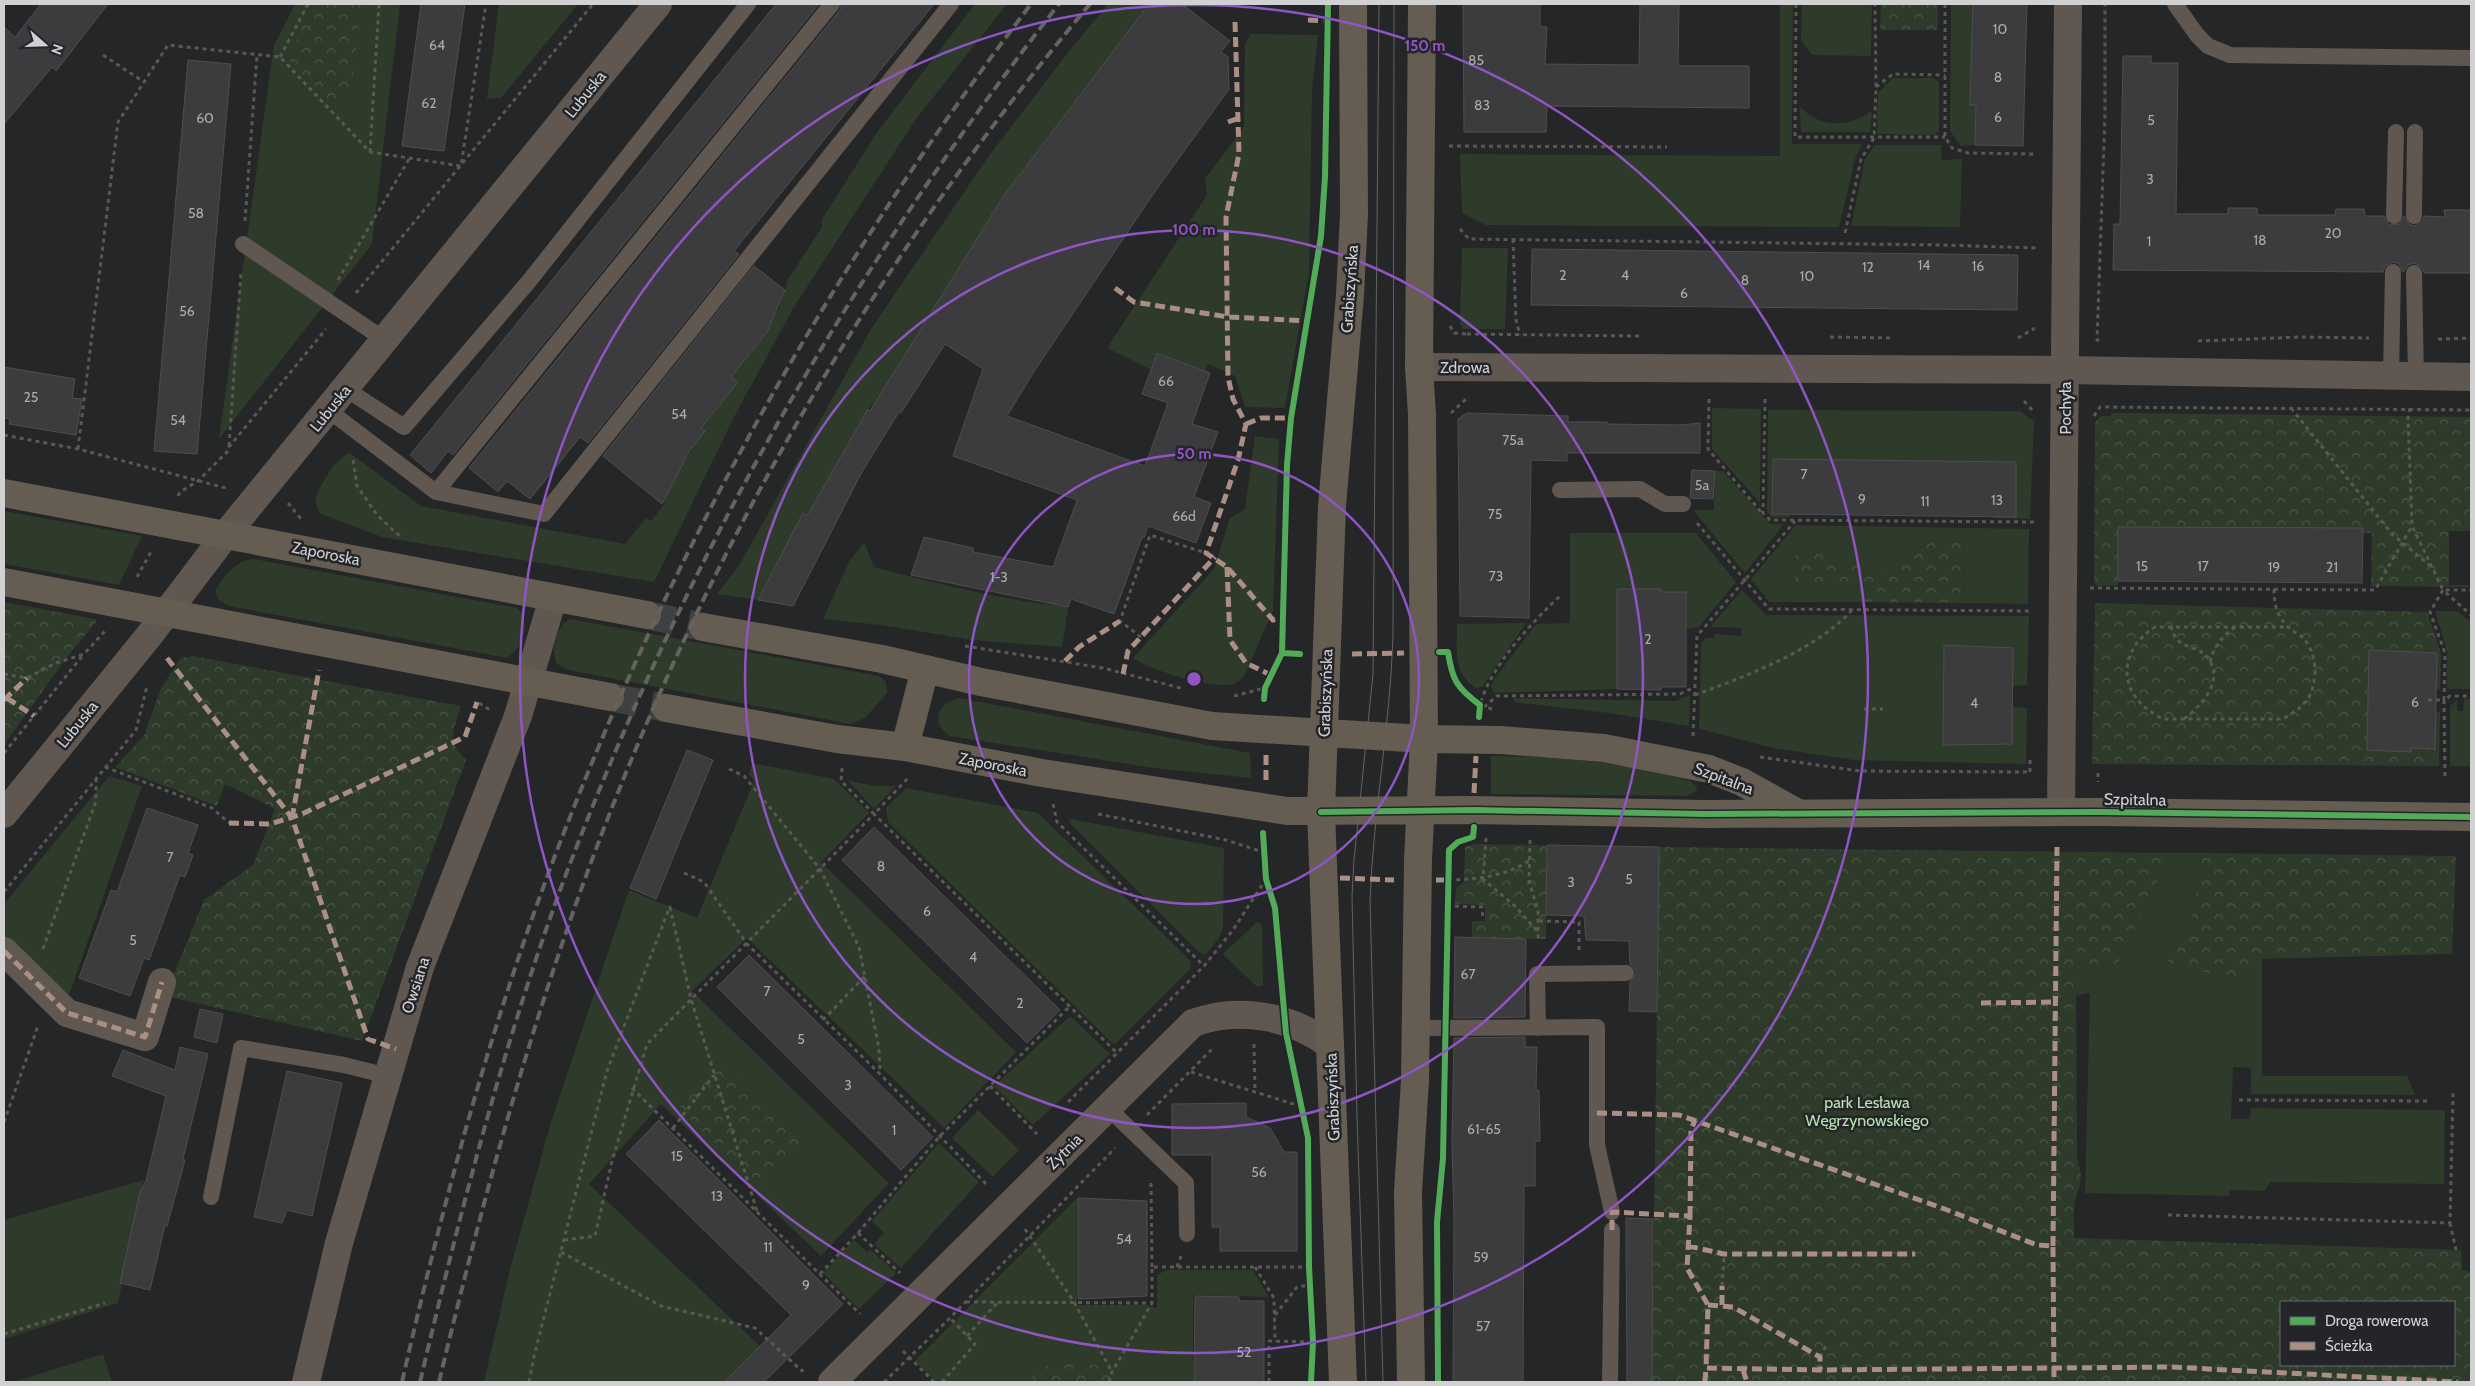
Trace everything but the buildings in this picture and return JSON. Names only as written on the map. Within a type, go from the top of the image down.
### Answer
[{"type":"main road","name":"Grabiszyńska","points":[[1343,1382],[1322,812],[1332,506],[1350,295],[1354,215],[1353,4]]},
{"type":"main road","points":[[1410,1382],[1408,1192],[1417,1028],[1420,810],[1424,739],[1422,443],[1419,367],[1422,4]]},
{"type":"main road","name":"Zaporoska","points":[[4,493],[647,615]]},
{"type":"main road","points":[[4,582],[610,696]]},
{"type":"main road","points":[[703,627],[778,639],[981,682],[1212,726],[1324,734]]},
{"type":"main road","points":[[905,747],[925,669]]},
{"type":"main road","name":"Zaporoska","points":[[666,708],[837,739],[905,747],[1042,773],[1252,807],[1322,812],[1420,810]]},
{"type":"main road","name":"Szpitalna","points":[[1324,734],[1424,739],[1501,740],[1604,748],[1709,769],[1742,782],[1798,813],[2061,812],[2471,817]]},
{"type":"main road","points":[[1420,810],[1705,814],[1798,813]]},
{"type":"street","name":"Lubuska","points":[[4,814],[167,612],[227,534],[338,417],[346,389],[658,4]]},
{"type":"street","name":"Pochyła","points":[[2061,812],[2068,4]]},
{"type":"street","name":"Zdrowa","points":[[1419,367],[2065,370],[2471,377]]},
{"type":"street","name":"Owsiana","points":[[306,1382],[339,1243],[420,967],[510,737],[529,682],[553,598]]},
{"type":"street","points":[[4,951],[67,1013],[145,1037],[162,982]]},
{"type":"street","name":"Żytnia","points":[[832,1382],[1193,1023],[1208,1017],[1249,1032],[1285,1021],[1316,1034],[1330,1044]]},
{"type":"lane","points":[[346,389],[404,427],[530,280],[748,4]]},
{"type":"lane","points":[[436,492],[832,4]]},
{"type":"lane","points":[[338,417],[436,492],[544,514],[951,4]]},
{"type":"lane","points":[[2175,4],[2197,35],[2208,46],[2230,55],[2471,58]]},
{"type":"lane","points":[[2394,216],[2396,132]]},
{"type":"lane","points":[[2414,216],[2415,132]]},
{"type":"lane","points":[[244,244],[385,340]]},
{"type":"lane","points":[[2393,272],[2392,338],[2403,376]]},
{"type":"lane","points":[[2403,376],[2415,340],[2414,272]]},
{"type":"lane","points":[[1560,490],[1640,489],[1665,504],[1683,504]]},
{"type":"lane","points":[[1538,1028],[1537,974],[1626,973]]},
{"type":"lane","points":[[1417,1028],[1597,1027],[1597,1145],[1612,1212]]},
{"type":"lane","points":[[211,1197],[241,1048],[344,1065],[388,1076]]},
{"type":"lane","points":[[1108,1108],[1152,1154],[1186,1184],[1187,1234]]},
{"type":"lane","points":[[1610,1382],[1612,1230]]},
{"type":"path","points":[[280,57],[308,4]]},
{"type":"path","points":[[370,152],[379,4]]},
{"type":"path","points":[[461,166],[486,4]]},
{"type":"path","points":[[174,504],[180,492],[198,481],[229,450],[229,447],[593,4]]},
{"type":"path","points":[[1796,4],[1795,137],[1945,137]]},
{"type":"path","points":[[1845,233],[1861,159],[1874,138],[1876,87],[1875,4]]},
{"type":"path","points":[[1946,4],[1945,137],[1952,148],[1968,152],[2038,154]]},
{"type":"path","points":[[2105,342],[2097,340],[2105,115],[2106,4]]},
{"type":"path","points":[[78,449],[118,122],[168,45],[280,57],[370,152],[461,166]]},
{"type":"path","points":[[104,55],[144,82]]},
{"type":"path","points":[[1876,87],[1893,74],[1945,75]]},
{"type":"path","points":[[1446,146],[1667,147]]},
{"type":"path","points":[[326,300],[409,159]]},
{"type":"path","points":[[1460,229],[1469,239],[1942,245],[2041,249]]},
{"type":"path","points":[[1513,240],[1516,320],[1520,335]]},
{"type":"path","points":[[2192,341],[2301,337],[2392,338]]},
{"type":"path","points":[[2415,340],[2471,338]]},
{"type":"path","points":[[1709,399],[1708,449],[1770,520],[2034,522]]},
{"type":"path","points":[[1763,513],[1765,399]]},
{"type":"path","points":[[2100,407],[2290,407],[2471,410]]},
{"type":"path","points":[[2290,407],[2392,534],[2434,569]]},
{"type":"path","points":[[2410,408],[2408,417],[2412,526],[2443,590],[2471,615]]},
{"type":"path","points":[[338,417],[356,486],[378,516],[406,540]]},
{"type":"path","points":[[4,435],[78,449],[231,489]]},
{"type":"path","points":[[1683,504],[1744,581],[1769,609],[2031,611]]},
{"type":"path","points":[[1693,738],[1696,636],[1795,520]]},
{"type":"path","points":[[2089,588],[2376,590],[2412,526]]},
{"type":"path","points":[[1141,637],[1120,621],[1150,535],[1206,553]]},
{"type":"path","points":[[135,580],[152,548]]},
{"type":"path","points":[[2274,589],[2274,608],[2288,627],[2304,639],[2313,657],[2316,675],[2309,697],[2297,711],[2283,719],[2164,719],[2151,714],[2131,694],[2129,682],[2130,651],[2146,632],[2155,626],[2288,627]]},
{"type":"path","points":[[2443,590],[2471,590]]},
{"type":"path","points":[[2443,590],[2430,612],[2445,653],[2445,776]]},
{"type":"path","points":[[1500,711],[1480,706],[1490,682],[1530,623],[1560,596]]},
{"type":"path","points":[[1694,694],[1729,682],[1802,649],[1841,622],[1852,610]]},
{"type":"path","points":[[2171,626],[2178,640],[2188,648],[2206,656],[2210,663]]},
{"type":"path","points":[[2183,719],[2204,702],[2213,684],[2210,663],[2212,652],[2220,640],[2236,626]]},
{"type":"path","points":[[4,753],[107,628]]},
{"type":"path","points":[[4,674],[27,678],[56,663],[84,654]]},
{"type":"path","points":[[4,892],[136,730],[147,685],[152,678]]},
{"type":"path","points":[[1484,707],[1497,696],[1680,694],[1694,687]]},
{"type":"path","points":[[2428,700],[2444,700],[2450,696],[2471,696]]},
{"type":"path","points":[[1864,709],[1883,709]]},
{"type":"path","points":[[1684,735],[1702,740]]},
{"type":"path","points":[[1754,755],[1771,760],[1860,771],[2038,772]]},
{"type":"path","points":[[842,766],[841,780],[1116,1054],[1204,966],[1233,930],[1266,879]]},
{"type":"path","points":[[105,767],[212,808],[228,823]]},
{"type":"path","points":[[729,769],[744,776],[820,869],[859,946],[879,1049],[880,1074]]},
{"type":"path","points":[[564,1240],[595,1236],[612,1160],[632,1088],[647,1044],[874,814],[906,778],[916,780]]},
{"type":"path","points":[[33,980],[96,800],[96,779]]},
{"type":"path","points":[[1043,802],[1063,806]]},
{"type":"path","points":[[1053,804],[1057,822],[1204,966]]},
{"type":"path","points":[[1091,812],[1226,840],[1263,852]]},
{"type":"path","points":[[1530,836],[1529,882],[1538,921],[1538,939]]},
{"type":"path","points":[[1483,879],[1485,844]]},
{"type":"path","points":[[1448,880],[1483,879],[1508,872],[1529,861]]},
{"type":"path","points":[[684,873],[704,882],[747,944],[880,1074],[987,1186],[1012,1203],[1028,1237],[1074,1302],[1112,1372]]},
{"type":"path","points":[[1483,879],[1515,906],[1538,932]]},
{"type":"path","points":[[529,1382],[534,1356],[608,1071],[670,906],[691,999],[757,1212]]},
{"type":"path","points":[[1447,906],[1482,907],[1483,920]]},
{"type":"path","points":[[1538,921],[1579,922],[1580,974]]},
{"type":"path","points":[[824,1020],[866,976]]},
{"type":"path","points":[[820,1274],[858,1233],[940,1137],[1069,1007]]},
{"type":"path","points":[[4,1122],[41,1017]]},
{"type":"path","points":[[1249,1032],[1262,1040]]},
{"type":"path","points":[[1249,1032],[1255,1092]]},
{"type":"path","points":[[884,1382],[950,1318],[1218,1043]]},
{"type":"path","points":[[1191,1072],[1300,1106]]},
{"type":"path","points":[[672,1128],[714,1074]]},
{"type":"path","points":[[990,1086],[1036,1134]]},
{"type":"path","points":[[632,1088],[859,1313],[934,1382]]},
{"type":"path","points":[[2453,1093],[2450,1223],[2456,1250]]},
{"type":"path","points":[[2239,1100],[2429,1101]]},
{"type":"path","points":[[1110,1382],[1112,1372],[1152,1304],[1152,1154]]},
{"type":"path","points":[[2168,1215],[2450,1223]]},
{"type":"path","points":[[858,1233],[900,1273]]},
{"type":"path","points":[[561,1252],[661,1306],[754,1328],[802,1371],[808,1365]]},
{"type":"path","points":[[1722,1286],[1724,1257]]},
{"type":"path","points":[[1255,1267],[1274,1298],[1275,1342]]},
{"type":"path","points":[[1152,1268],[1309,1267]]},
{"type":"path","points":[[1274,1316],[1296,1287],[1310,1285]]},
{"type":"path","points":[[965,1302],[1152,1304]]},
{"type":"path","points":[[4,1334],[105,1303]]},
{"type":"path","points":[[967,1336],[997,1303]]},
{"type":"path","points":[[852,1319],[859,1313]]},
{"type":"path","points":[[942,1382],[975,1344],[950,1318]]},
{"type":"path","points":[[1269,1382],[1269,1341],[1314,1342]]},
{"type":"path","points":[[1820,1357],[1826,1346]]},
{"type":"green space","points":[[295,4],[400,4],[372,244],[219,439],[274,45]]},
{"type":"green space","points":[[315,4],[361,4],[350,104],[324,98],[287,58]]},
{"type":"green space","points":[[499,4],[578,4],[501,98],[487,99]]},
{"type":"green space","points":[[975,4],[1007,4],[916,119],[794,307],[734,417],[654,582],[382,537],[319,513],[315,499],[321,486],[333,466],[350,453],[421,506],[625,544],[646,518],[651,521],[665,503],[659,498],[705,431],[701,427],[738,382],[731,377],[757,344],[773,319],[784,294],[787,281],[822,227],[822,219],[878,131]]},
{"type":"green space","points":[[1108,4],[1149,4],[1009,190],[878,399],[868,409],[807,516],[803,514],[758,600],[717,594],[740,564],[871,329],[988,157],[1070,50]]},
{"type":"green space","points":[[1780,4],[1793,4],[1792,144],[1862,144],[1855,159],[1839,227],[1486,225],[1462,213],[1460,154],[1780,156]]},
{"type":"green space","points":[[1802,4],[1872,4],[1871,56],[1812,55],[1801,41]]},
{"type":"green space","points":[[1881,4],[1938,4],[1938,30],[1880,30]]},
{"type":"green space","points":[[1951,4],[1973,4],[1970,104],[1976,105],[1975,145],[1961,146],[1950,131]]},
{"type":"green space","points":[[1250,34],[1318,35],[1312,89],[1309,272],[1285,408],[1245,407],[1235,376],[1208,364],[1205,371],[1157,352],[1150,369],[1107,348],[1207,195],[1205,179],[1244,127],[1245,45]]},
{"type":"green space","points":[[1893,78],[1933,78],[1939,82],[1939,129],[1935,135],[1877,134],[1878,93]]},
{"type":"green space","points":[[1800,107],[1817,119],[1834,123],[1844,123],[1863,117],[1872,111],[1870,132],[1801,132]]},
{"type":"green space","points":[[1875,145],[1941,145],[1942,160],[1962,159],[1960,227],[1851,226],[1865,159]]},
{"type":"green space","points":[[1462,248],[1508,248],[1505,329],[1463,329],[1460,325]]},
{"type":"green space","points":[[1712,408],[1761,409],[1760,503],[1712,449]]},
{"type":"green space","points":[[1768,410],[2020,411],[2034,421],[2030,519],[1995,518],[2015,462],[1773,459],[1772,514],[1790,514],[1790,517],[1771,517],[1767,512]]},
{"type":"green space","points":[[2111,413],[2471,417],[2471,531],[2449,531],[2449,585],[2468,585],[2468,587],[2371,586],[2372,533],[2300,528],[2119,527],[2118,585],[2097,586],[2094,583],[2095,422],[2101,416],[2111,416]]},
{"type":"green space","points":[[1255,436],[1279,439],[1273,611],[1243,678],[1237,683],[1223,685],[1197,682],[1142,663],[1133,658],[1214,569],[1230,518],[1245,509]]},
{"type":"green space","points":[[1715,471],[1723,471],[1770,524],[1784,524],[1745,573],[1693,510],[1714,510]]},
{"type":"green space","points":[[4,511],[142,536],[119,585],[4,564]]},
{"type":"green space","points":[[1796,525],[2029,529],[2028,604],[1964,603],[1965,542],[1931,542],[1879,576],[1870,565],[1837,565],[1796,583],[1868,583],[1849,602],[1769,602],[1751,579]]},
{"type":"green space","points":[[1570,533],[1696,533],[1736,582],[1699,627],[1686,629],[1661,589],[1617,589],[1617,689],[1494,693],[1491,686],[1493,681],[1536,624],[1570,623]]},
{"type":"green space","points":[[864,542],[874,567],[970,591],[1068,607],[1062,647],[973,640],[881,625],[823,619],[849,562]]},
{"type":"green space","points":[[1931,542],[1965,542],[1964,603],[1849,602],[1867,583],[1795,583],[1796,552],[1829,551],[1837,565],[1870,565],[1879,575]]},
{"type":"green space","points":[[254,559],[517,608],[524,620],[524,634],[517,648],[507,658],[229,606],[219,600],[215,591],[222,580],[242,562]]},
{"type":"green space","points":[[1742,590],[1766,615],[2029,616],[2027,685],[2012,686],[1988,646],[1944,646],[1943,745],[1987,745],[2012,707],[2027,708],[2026,764],[1854,760],[1773,748],[1701,729],[1699,727],[1701,643],[1706,638],[1714,638],[1714,634],[1741,636],[1742,628],[1710,627]]},
{"type":"green space","points":[[4,602],[95,619],[97,621],[67,657],[4,745]]},
{"type":"green space","points":[[2095,603],[2427,612],[2441,653],[2440,690],[2437,690],[2437,653],[2369,650],[2367,750],[2411,752],[2411,748],[2435,748],[2436,712],[2440,712],[2439,766],[2092,764]]},
{"type":"green space","points":[[2435,611],[2457,611],[2471,622],[2471,689],[2447,689],[2447,651]]},
{"type":"green space","points":[[570,619],[879,676],[886,682],[887,693],[865,718],[851,724],[568,670],[557,664],[554,653],[558,633],[565,622]]},
{"type":"green space","points":[[1526,623],[1482,687],[1476,688],[1468,682],[1459,668],[1457,624]]},
{"type":"green space","points":[[193,656],[461,706],[454,729],[453,741],[459,753],[466,760],[362,1041],[165,996],[204,900],[253,865],[275,809],[225,784],[217,806],[115,767],[144,736],[161,688],[181,658]]},
{"type":"green space","points":[[1690,695],[1689,726],[1609,713],[1514,702],[1514,698],[1676,701]]},
{"type":"green space","points":[[959,698],[1250,753],[1251,778],[1154,768],[950,736],[939,726],[938,714],[946,703]]},
{"type":"green space","points":[[2464,698],[2471,699],[2471,766],[2450,766],[2450,706],[2457,700],[2457,711],[2463,711]]},
{"type":"green space","points":[[1491,756],[1591,761],[1641,769],[1690,781],[1696,786],[1697,791],[1686,796],[1491,794]]},
{"type":"green space","points":[[752,763],[834,779],[869,813],[821,862],[1016,1052],[944,1128],[747,938],[692,991],[889,1183],[821,1256],[661,1104],[589,1184],[760,1346],[724,1382],[484,1382],[510,1269],[551,1122],[629,890],[697,918],[754,781],[749,774]]},
{"type":"green space","points":[[109,776],[142,786],[69,995],[4,938],[4,904]]},
{"type":"green space","points":[[848,781],[876,786],[896,786],[874,809]]},
{"type":"green space","points":[[906,788],[1038,813],[1186,956],[1191,962],[1190,969],[1114,1045],[888,822],[886,808]]},
{"type":"green space","points":[[1070,819],[1224,848],[1223,928],[1219,938],[1205,955],[1200,953],[1069,822]]},
{"type":"green space","points":[[1473,844],[1547,845],[1546,939],[1472,938],[1472,921],[1485,921],[1485,905],[1455,904],[1456,888],[1464,882],[1465,847]]},
{"type":"green space","name":"park Lesława Węgrzynowskiego","points":[[1659,847],[2172,853],[2115,969],[2076,970],[2077,1160],[2081,1175],[2074,1207],[2074,1238],[2461,1250],[2462,1270],[2471,1272],[2471,1382],[1652,1382]]},
{"type":"green space","points":[[2172,853],[2202,853],[2191,922],[2166,964],[2262,959],[2262,1076],[2407,1076],[2415,1095],[2251,1094],[2251,1068],[2233,1067],[2231,1119],[2250,1119],[2251,1108],[2445,1110],[2444,1184],[2270,1182],[2265,1191],[2229,1190],[2229,1196],[2085,1193],[2090,993],[2076,996],[2076,970],[2115,969]]},
{"type":"green space","points":[[2202,853],[2456,856],[2452,954],[2262,959],[2243,980],[2166,964],[2191,922]]},
{"type":"green space","points":[[1257,922],[1262,925],[1263,986],[1256,986],[1223,954]]},
{"type":"green space","points":[[1070,1016],[1110,1054],[1033,1125],[994,1086]]},
{"type":"green space","points":[[720,1058],[807,1142],[763,1188],[679,1109]]},
{"type":"green space","points":[[978,1110],[1019,1150],[993,1177],[952,1138]]},
{"type":"green space","points":[[939,1143],[979,1182],[901,1268],[874,1244],[884,1233],[872,1221]]},
{"type":"green space","points":[[144,1180],[120,1283],[122,1283],[118,1303],[4,1339],[4,1220]]},
{"type":"green space","points":[[1077,1198],[1077,1305],[1146,1305],[1157,1308],[1157,1275],[1166,1270],[1253,1270],[1269,1297],[1193,1295],[1193,1382],[936,1382],[915,1361]]},
{"type":"green space","points":[[854,1240],[867,1252],[870,1249],[896,1273],[859,1309],[823,1273]]},
{"type":"green space","points":[[103,1354],[112,1382],[13,1382]]},
{"type":"green space","points":[[1063,1359],[1079,1360],[1099,1367],[1116,1382],[1027,1382],[1043,1368]]},
{"type":"tunnel","points":[[647,615],[703,627]]},
{"type":"tunnel","points":[[610,697],[666,708]]},
{"type":"tram line","points":[[1366,1382],[1352,896],[1373,674],[1379,4]]},
{"type":"tram line","points":[[1383,1382],[1370,902],[1374,836],[1389,704],[1393,637],[1394,4]]},
{"type":"railway","points":[[402,1382],[437,1235],[499,1016],[523,944],[576,802],[621,696],[669,591],[721,488],[776,387],[835,288],[897,191],[1031,4]]},
{"type":"railway","points":[[420,1382],[482,1136],[518,1014],[559,893],[606,773],[658,656],[714,541],[774,429],[839,319],[908,212],[982,107],[1059,4]]},
{"type":"railway","points":[[439,1382],[495,1163],[561,946],[613,805],[658,697],[708,591],[761,487],[819,385],[881,286],[947,189],[1017,95],[1090,4]]},
{"type":"marked path","points":[[1308,20],[1328,21]]},
{"type":"marked path","points":[[1235,22],[1239,154],[1226,217],[1228,377],[1233,399],[1246,424],[1238,460],[1206,553],[1227,567],[1273,620],[1283,618]]},
{"type":"marked path","points":[[1228,122],[1239,118]]},
{"type":"marked path","points":[[1115,288],[1134,302],[1228,317],[1308,321]]},
{"type":"marked path","points":[[1246,424],[1261,418],[1291,418]]},
{"type":"marked path","points":[[1123,674],[1128,651],[1215,557]]},
{"type":"marked path","points":[[1227,567],[1230,640],[1246,663],[1271,675]]},
{"type":"marked path","points":[[1065,661],[1079,647],[1120,621]]},
{"type":"marked path","points":[[1352,654],[1404,653]]},
{"type":"marked path","points":[[167,658],[292,818],[368,1039],[396,1049]]},
{"type":"marked path","points":[[292,818],[319,670]]},
{"type":"marked path","points":[[4,700],[27,678]]},
{"type":"marked path","points":[[7,698],[34,716]]},
{"type":"marked path","points":[[229,823],[270,824],[302,814],[465,737],[477,702]]},
{"type":"marked path","points":[[1266,755],[1266,783]]},
{"type":"marked path","points":[[1474,793],[1476,756]]},
{"type":"marked path","points":[[2053,1246],[2057,847]]},
{"type":"marked path","points":[[1340,878],[1394,880]]},
{"type":"marked path","points":[[1436,880],[1448,880]]},
{"type":"marked path","points":[[4,951],[67,1013],[145,1037],[162,982]]},
{"type":"marked path","points":[[1981,1003],[2056,1002]]},
{"type":"marked path","points":[[1597,1113],[1679,1115],[1942,1208],[2037,1245],[2053,1246],[2054,1382]]},
{"type":"marked path","points":[[1690,1216],[1691,1130],[1695,1120]]},
{"type":"marked path","points":[[1612,1230],[1612,1212],[1690,1216],[1687,1268],[1708,1305],[1706,1368]]},
{"type":"marked path","points":[[1688,1246],[1724,1254],[1915,1254]]},
{"type":"marked path","points":[[1722,1286],[1722,1305]]},
{"type":"marked path","points":[[1708,1305],[1733,1307],[1820,1357],[1820,1370]]},
{"type":"marked path","points":[[1705,1382],[1706,1368],[1820,1370],[2171,1367],[2458,1382]]},
{"type":"marked path","points":[[1743,1370],[1747,1382]]},
{"type":"cycle path","points":[[1282,653],[1287,465],[1291,418],[1321,236],[1325,177],[1328,4]]},
{"type":"cycle path","points":[[1439,652],[1448,652],[1451,670],[1457,683],[1480,705],[1479,717]]},
{"type":"cycle path","points":[[1264,699],[1265,688],[1282,653],[1300,654]]},
{"type":"cycle path","points":[[1321,812],[1474,810],[1705,814],[2100,812],[2471,817]]},
{"type":"cycle path","points":[[1438,1382],[1437,1222],[1443,1158],[1449,850],[1458,842],[1473,837],[1474,827]]},
{"type":"cycle path","points":[[1263,833],[1266,879],[1275,908],[1286,1033],[1308,1138],[1309,1267],[1313,1342],[1311,1382]]}]
